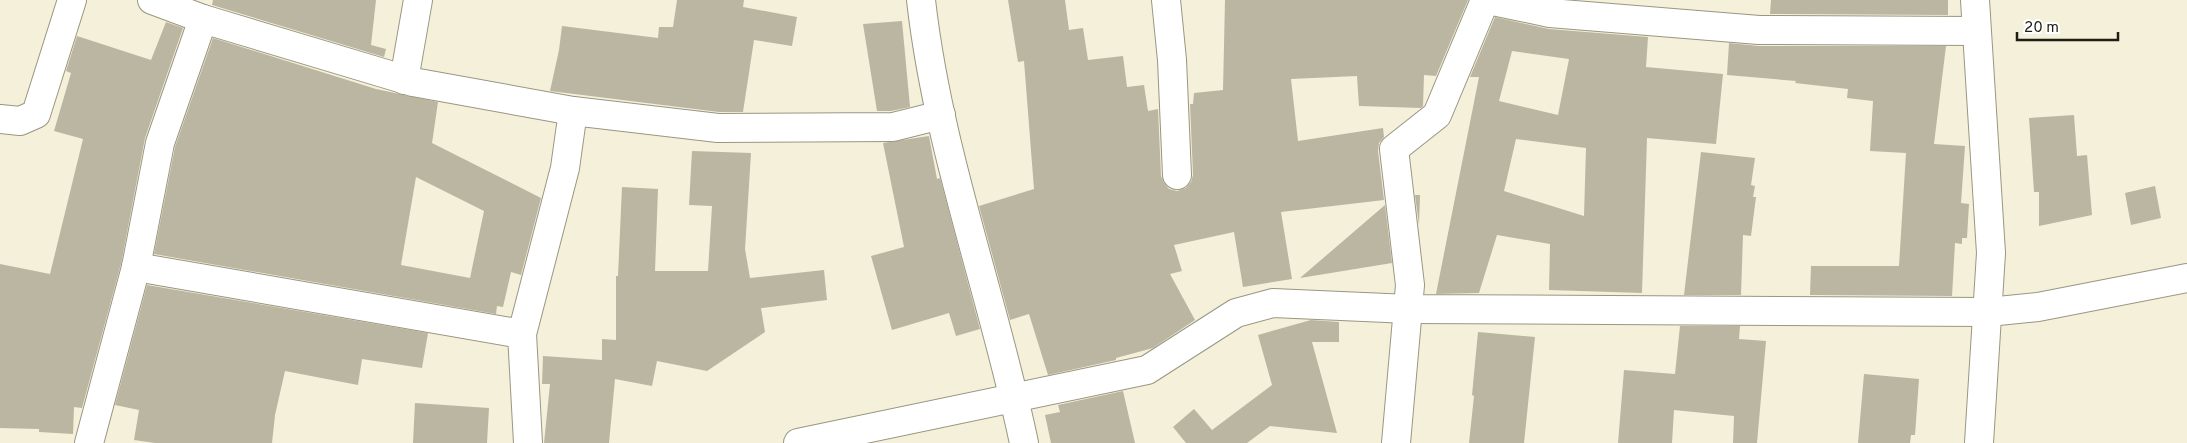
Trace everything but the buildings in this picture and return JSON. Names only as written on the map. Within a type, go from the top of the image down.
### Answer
[{"type":"street","points":[[0,118],[20,121],[36,114],[72,0]]},
{"type":"street","points":[[152,0],[203,18],[404,80],[573,112],[718,128],[893,127],[941,115]]},
{"type":"street","points":[[404,80],[418,0]]},
{"type":"street","points":[[921,0],[928,55],[941,115],[966,220],[1014,396],[1024,443]]},
{"type":"street","points":[[1166,0],[1172,60],[1177,175]]},
{"type":"street","points":[[1396,443],[1410,285],[1394,149],[1436,115],[1486,0],[1550,13],[1759,30],[1976,31]]},
{"type":"street","points":[[1975,0],[1991,252],[1979,443]]},
{"type":"street","points":[[89,443],[136,267],[160,143],[203,18]]},
{"type":"street","points":[[528,443],[522,334],[565,168],[573,112]]},
{"type":"street","points":[[136,267],[522,334]]},
{"type":"street","points":[[798,443],[881,434],[1014,396],[1147,370],[1236,313],[1273,303],[1409,309],[1988,312],[2038,307],[2187,278]]}]
